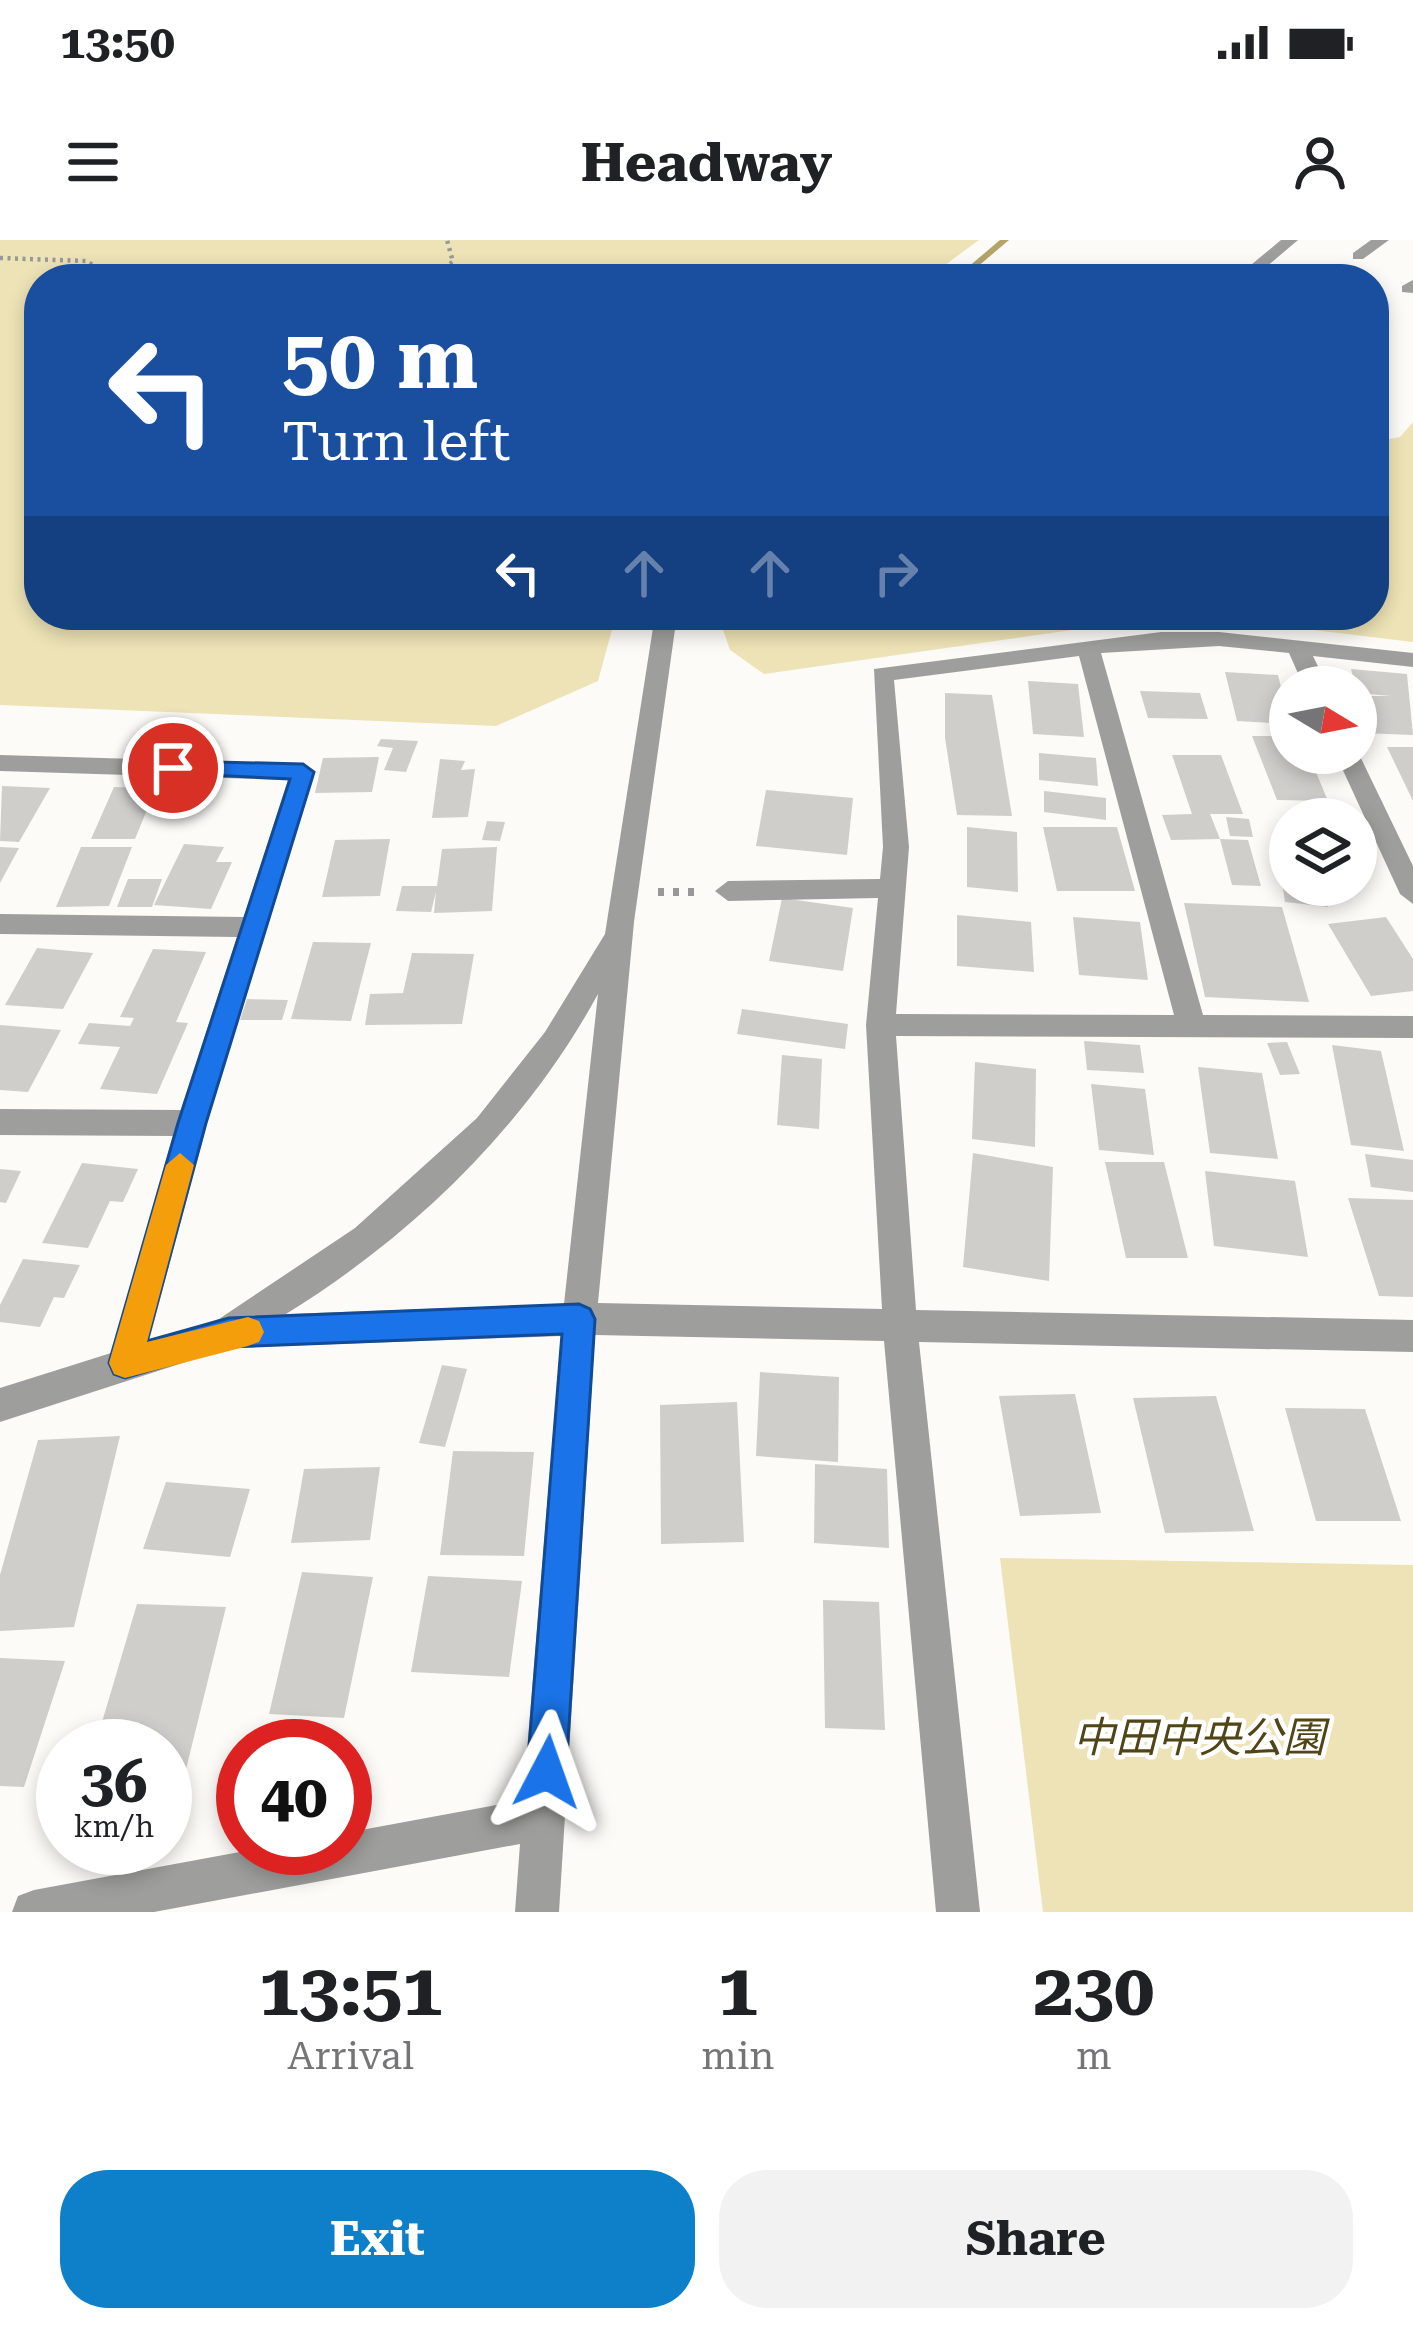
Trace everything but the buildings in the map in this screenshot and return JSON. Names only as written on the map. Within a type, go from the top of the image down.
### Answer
[{"type":"street","points":[[1260,264],[1290,240]]},
{"type":"street","points":[[1358,256],[1381,240]]},
{"type":"street","points":[[537,1912],[579,1319],[622,907],[664,630]]},
{"type":"street","points":[[958,1912],[901,1330],[881,1025],[896,847],[882,674],[1161,639],[1413,660]]},
{"type":"street","points":[[1088,648],[1191,1024]]},
{"type":"street","points":[[1298,648],[1306,666]]},
{"type":"street","points":[[0,763],[303,772],[251,927],[125,1363]]},
{"type":"street","points":[[1357,774],[1413,894]]},
{"type":"street","points":[[728,891],[893,888]]},
{"type":"street","points":[[229,1332],[320,1274],[424,1191],[499,1121],[588,990],[622,907]]},
{"type":"street","points":[[0,924],[251,927]]},
{"type":"street","points":[[881,1025],[1413,1027]]},
{"type":"street","points":[[0,1122],[192,1123]]},
{"type":"street","points":[[0,1405],[229,1332],[579,1319],[901,1330],[1413,1336]]},
{"type":"street","points":[[34,1912],[107,1904],[543,1818]]},
{"type":"path","points":[[0,258],[91,264]]},
{"type":"path","points":[[622,907],[728,891]]},
{"type":"green space","points":[[0,240],[979,240],[946,264],[24,264],[24,630],[612,630],[598,681],[496,726],[0,705]]},
{"type":"green space","points":[[1413,422],[1413,642],[1314,630],[1389,630],[1389,439],[1400,437]]},
{"type":"green space","points":[[723,630],[1073,630],[764,674],[730,650]]},
{"type":"green space","name":"中田中央公園","points":[[1000,1558],[1413,1565],[1413,1912],[1043,1912]]},
{"type":"waterway","points":[[976,264],[1005,240]]},
{"type":"slow traffic","points":[[180,1165],[125,1363],[229,1332],[248,1332]]},
{"type":"route","points":[[173,768],[303,772],[251,927],[125,1363],[229,1332],[579,1319],[547,1772]]}]
